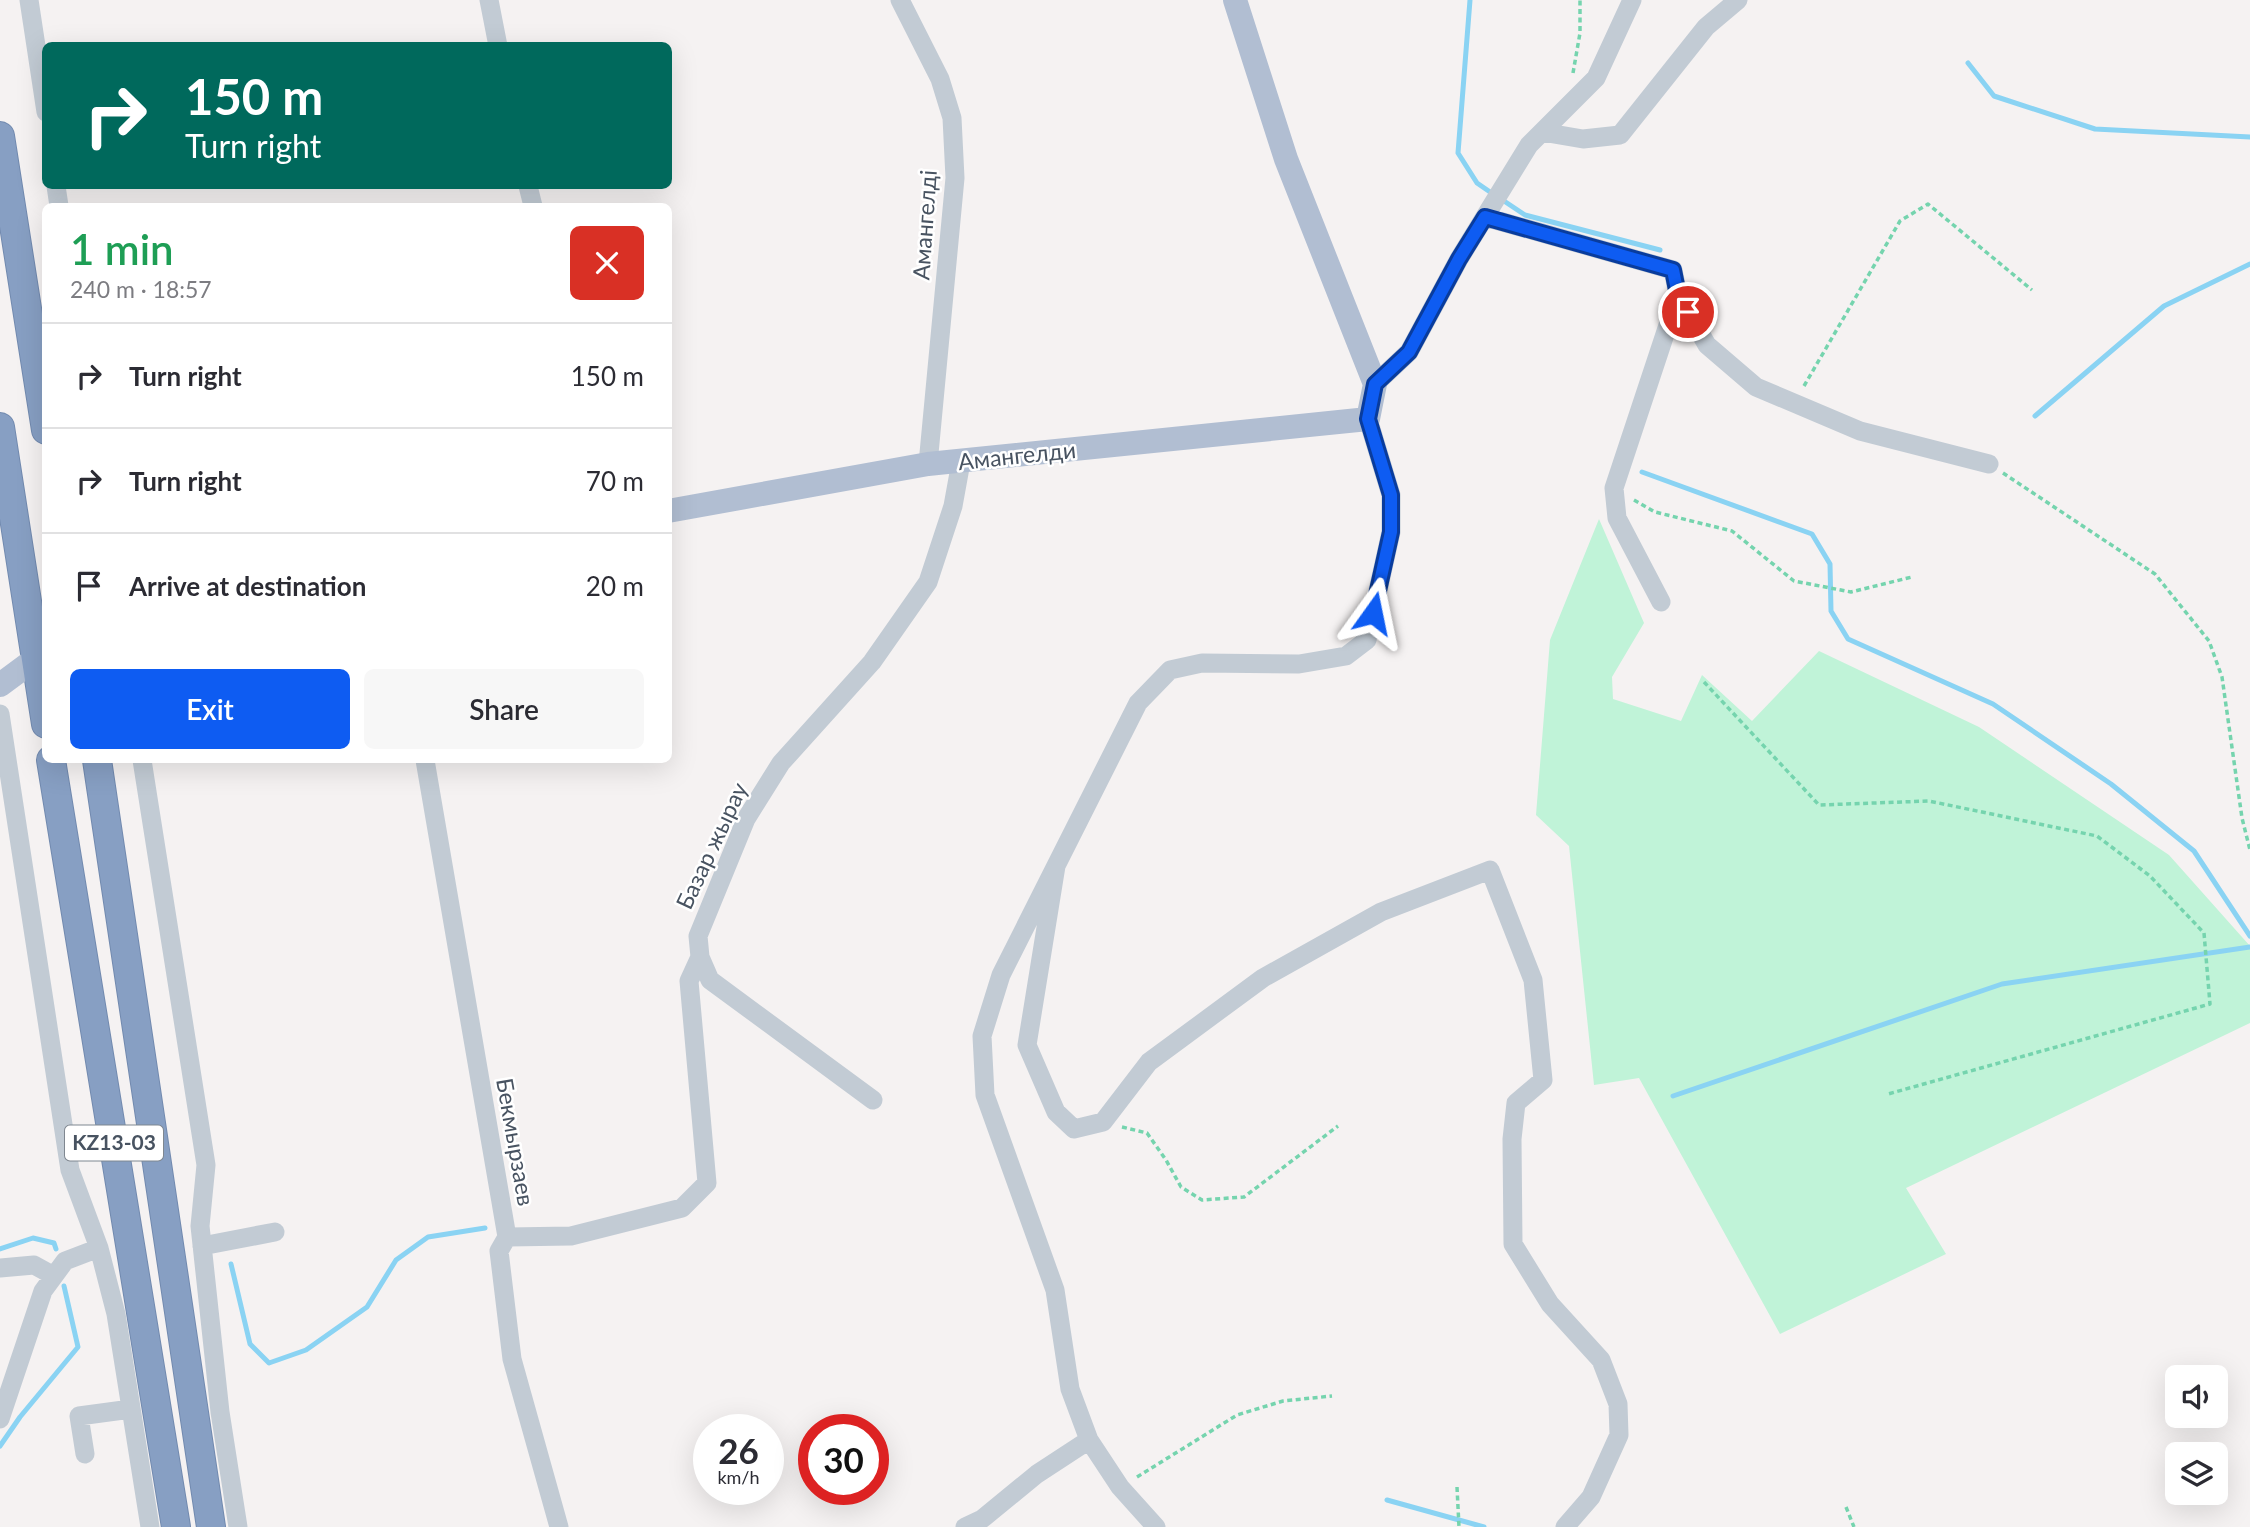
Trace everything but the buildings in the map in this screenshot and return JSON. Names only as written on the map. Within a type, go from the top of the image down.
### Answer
[{"type":"highway","points":[[0,136],[42,404]]},
{"type":"highway","points":[[0,427],[41,654]]},
{"type":"highway","name":"KZ13-03","points":[[51,763],[176,1527]]},
{"type":"highway","name":"KZ13-03","points":[[97,763],[211,1527]]},
{"type":"main road","points":[[1235,0],[1286,159],[1375,384],[1368,419]]},
{"type":"main road","name":"Амангелди","points":[[672,510],[928,464],[1368,419]]},
{"type":"main road","points":[[0,685],[41,654]]},
{"type":"street","points":[[29,0],[42,86]]},
{"type":"street","points":[[489,0],[497,42]]},
{"type":"street","name":"Амангелді","points":[[900,0],[940,79],[953,118],[955,178],[928,464]]},
{"type":"street","points":[[1375,384],[1409,352],[1459,259],[1529,145],[1596,78],[1632,0]]},
{"type":"street","points":[[1542,132],[1583,139],[1620,135],[1706,27],[1738,0]]},
{"type":"street","points":[[1485,217],[1673,270],[1678,295],[1707,345],[1756,387],[1860,431],[1989,464]]},
{"type":"street","points":[[1661,602],[1617,518],[1614,488],[1678,295]]},
{"type":"street","points":[[1156,1527],[1120,1487],[1088,1440],[1070,1389],[1055,1290],[985,1095],[982,1036],[1001,975],[1138,703],[1170,670],[1202,663],[1299,664],[1346,656],[1367,640],[1391,532],[1391,495],[1368,419]]},
{"type":"street","name":"Базар жырау","points":[[507,1237],[571,1236],[682,1208],[706,1183],[690,981],[700,957],[698,936],[746,819],[781,763],[872,662],[928,582],[953,506],[961,462]]},
{"type":"street","points":[[0,714],[70,1170],[99,1248],[116,1314],[150,1527]]},
{"type":"street","points":[[142,763],[205,1165],[200,1226],[220,1412],[238,1527]]},
{"type":"street","name":"Бекмырзаев","points":[[426,763],[507,1237],[499,1251],[512,1359],[559,1527]]},
{"type":"street","points":[[1056,866],[1027,1045],[1056,1112],[1074,1129],[1103,1122],[1149,1062],[1263,978],[1381,912],[1490,870],[1533,980],[1544,1080],[1516,1103],[1513,1139],[1513,1244],[1550,1304],[1601,1360],[1618,1404],[1619,1435],[1591,1497],[1565,1527]]},
{"type":"street","points":[[700,957],[710,980],[873,1100]]},
{"type":"street","points":[[202,1246],[275,1232]]},
{"type":"street","points":[[0,1419],[4,1399],[43,1291],[65,1261],[99,1248]]},
{"type":"street","points":[[0,1268],[34,1265],[54,1276]]},
{"type":"street","points":[[85,1454],[79,1416],[131,1409]]},
{"type":"street","points":[[965,1527],[982,1519],[1037,1474],[1088,1440]]},
{"type":"path","points":[[1567,106],[1580,33],[1580,0]]},
{"type":"path","points":[[1794,403],[1900,221],[1928,204],[2032,290]]},
{"type":"path","points":[[1989,464],[2155,574],[2209,641],[2222,677],[2242,818],[2250,850]]},
{"type":"path","points":[[1614,488],[1655,512],[1732,531],[1794,581],[1851,592],[1912,578]]},
{"type":"path","points":[[1704,682],[1819,805],[1929,801],[2097,836],[2150,876],[2204,933],[2210,1004],[1888,1094]]},
{"type":"path","points":[[1103,1122],[1147,1133],[1181,1188],[1202,1200],[1244,1197],[1338,1126]]},
{"type":"path","points":[[1120,1487],[1237,1415],[1283,1401],[1332,1396]]},
{"type":"path","points":[[1457,1487],[1459,1527]]},
{"type":"path","points":[[1846,1507],[1854,1527]]},
{"type":"green space","points":[[1599,519],[1644,623],[1612,677],[1613,699],[1681,721],[1702,675],[1752,721],[1819,651],[1979,727],[2169,855],[2250,946],[2250,1023],[1906,1188],[1946,1254],[1780,1334],[1639,1078],[1594,1085],[1569,846],[1536,815],[1550,640]]},
{"type":"waterway","points":[[1470,0],[1458,153],[1477,183],[1493,194]]},
{"type":"waterway","points":[[1968,63],[1994,96],[2095,129],[2250,137]]},
{"type":"waterway","points":[[1501,199],[1525,215],[1660,250]]},
{"type":"waterway","points":[[2035,416],[2164,306],[2250,264]]},
{"type":"waterway","points":[[1642,472],[1812,534],[1830,564],[1831,611],[1848,639],[1993,704],[2111,784],[2194,851],[2250,936]]},
{"type":"waterway","points":[[1673,1096],[2002,984],[2250,947]]},
{"type":"waterway","points":[[231,1264],[250,1344],[269,1363],[306,1350],[367,1307],[396,1260],[428,1237],[485,1228]]},
{"type":"waterway","points":[[0,1249],[33,1238],[54,1243],[56,1249]]},
{"type":"waterway","points":[[0,1446],[20,1417],[78,1347],[64,1286]]},
{"type":"waterway","points":[[1387,1500],[1484,1527]]},
{"type":"route","points":[[1373,613],[1391,532],[1391,495],[1368,419],[1375,384],[1409,352],[1485,217],[1673,270],[1678,295],[1688,312]]}]
